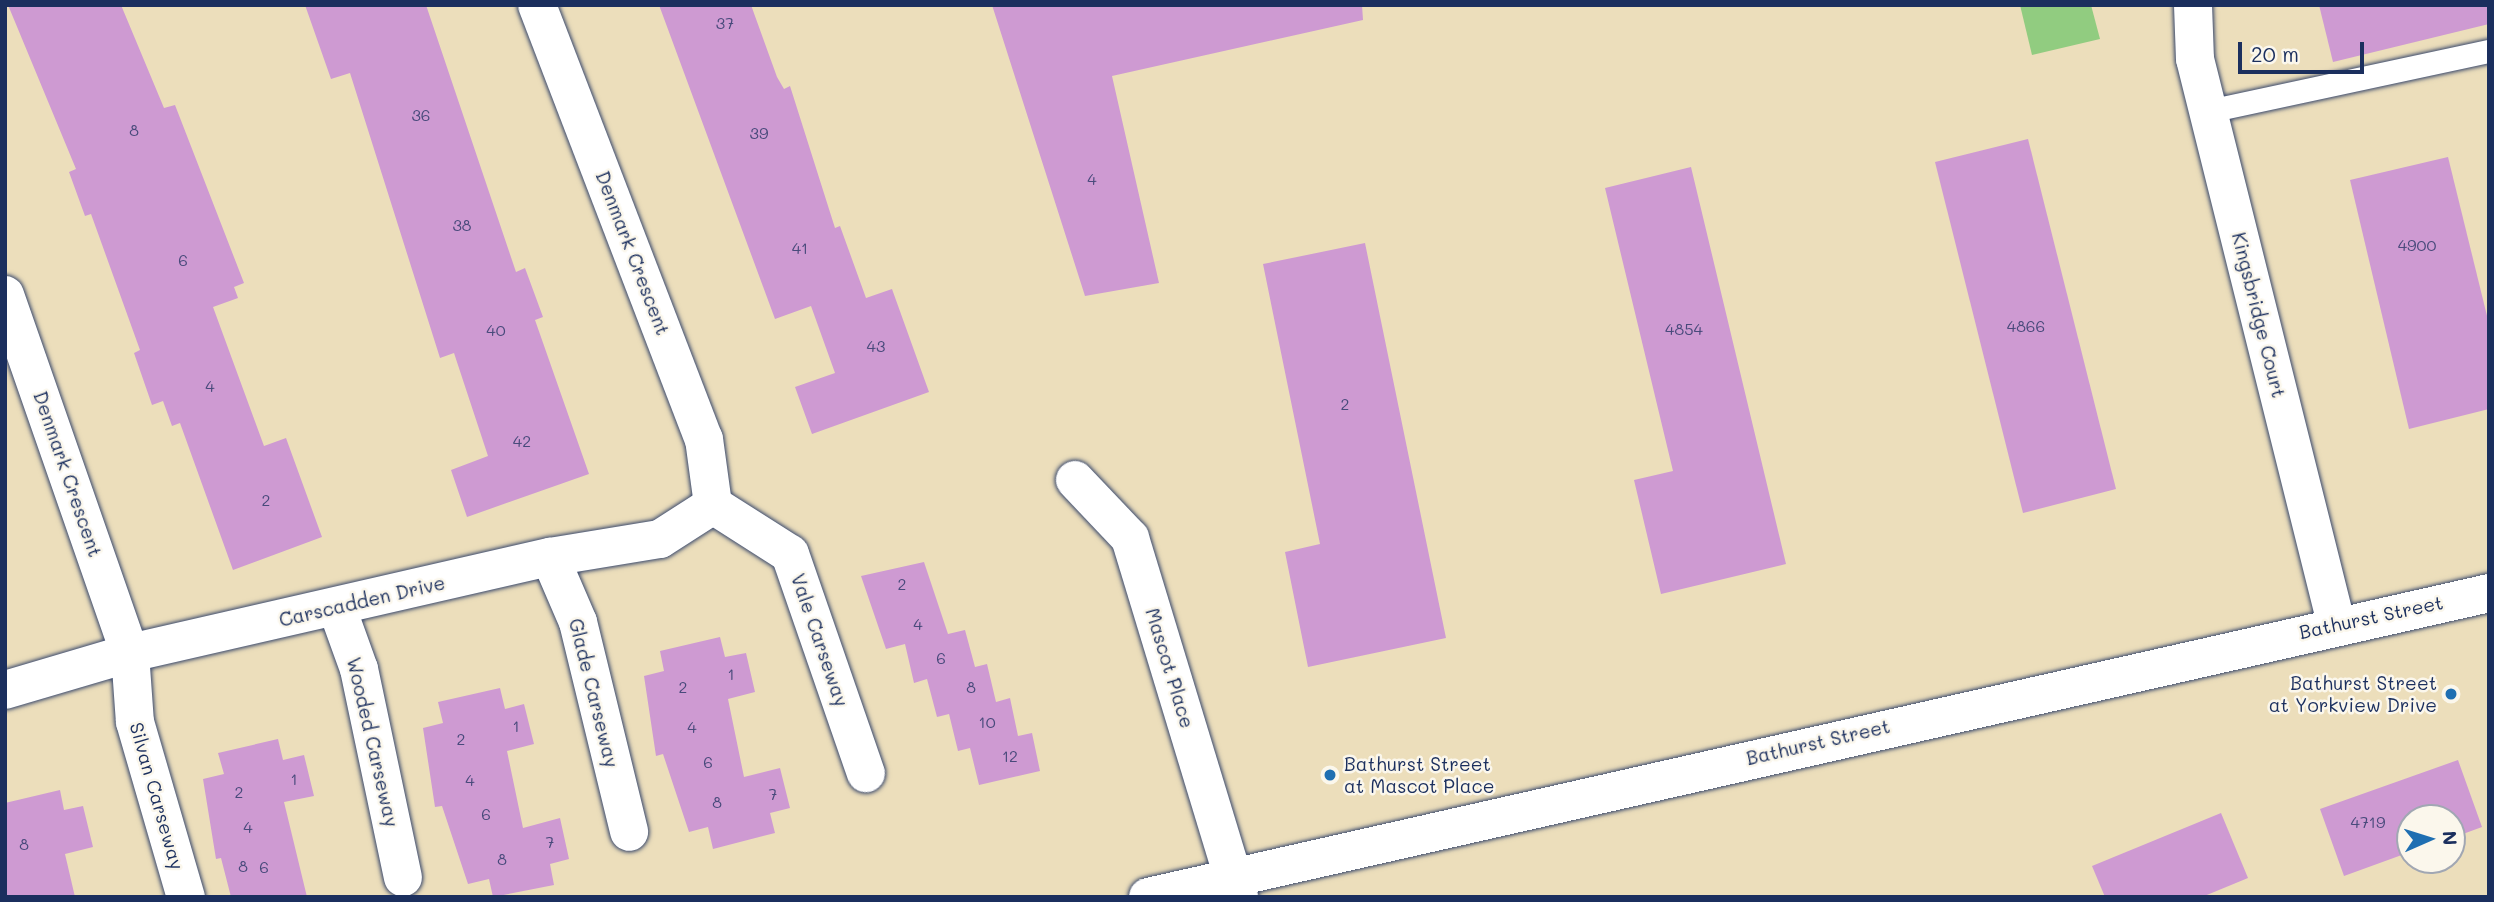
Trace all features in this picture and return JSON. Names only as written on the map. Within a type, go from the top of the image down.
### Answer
[{"type":"street","name":"Denmark Crescent","points":[[537,5],[704,439],[713,505]]},
{"type":"street","name":"Kingsbridge Court","points":[[2193,5],[2195,59],[2336,623]]},
{"type":"street","name":"Denmark Crescent","points":[[5,295],[130,653]]},
{"type":"street","name":"Mascot Place","points":[[1075,480],[1130,538],[1235,886]]},
{"type":"street","name":"Carscadden Drive","points":[[5,691],[130,653],[337,608],[550,556],[660,539],[713,505]]},
{"type":"street","name":"Vale Carseway","points":[[713,505],[790,554],[866,773]]},
{"type":"street","name":"Glade Carseway","points":[[550,556],[578,622],[629,832]]},
{"type":"street","name":"Bathurst Street","points":[[1148,897],[1235,886],[2336,623],[2489,593]]},
{"type":"street","name":"Wooded Carseway","points":[[337,608],[359,669],[403,877]]},
{"type":"street","name":"Silvan Carseway","points":[[130,653],[135,722],[186,897]]},
{"type":"lane","points":[[2208,111],[2489,51]]},
{"type":"green space","points":[[2020,5],[2091,5],[2100,39],[2032,55]]},
{"type":"building","points":[[8,5],[121,5],[164,108],[175,105],[244,283],[234,287],[238,298],[213,307],[264,446],[286,438],[322,537],[233,570],[180,423],[172,426],[163,401],[152,405],[134,353],[140,350],[91,214],[85,216],[69,172],[76,169]]},
{"type":"building","points":[[305,5],[426,5],[516,272],[525,268],[543,317],[535,320],[589,474],[467,517],[451,470],[488,456],[454,353],[440,358],[350,73],[331,79]]},
{"type":"building","points":[[659,5],[751,5],[777,77],[784,89],[790,86],[835,228],[840,226],[866,298],[892,289],[929,392],[812,434],[795,387],[835,373],[811,306],[775,319]]},
{"type":"building","points":[[992,5],[1362,5],[1363,20],[1112,76],[1159,283],[1085,296]]},
{"type":"building","points":[[2319,5],[2489,5],[2489,24],[2333,62]]},
{"type":"building","points":[[2028,139],[2116,489],[2023,513],[1935,162]]},
{"type":"building","points":[[2448,157],[2489,324],[2489,409],[2409,429],[2350,180]]},
{"type":"building","points":[[1691,167],[1786,564],[1661,594],[1634,480],[1673,471],[1605,188]]},
{"type":"building","points":[[1365,243],[1446,638],[1308,667],[1285,552],[1320,544],[1263,264]]},
{"type":"building","points":[[924,562],[948,634],[965,630],[975,667],[987,664],[996,702],[1010,698],[1018,736],[1032,733],[1040,771],[979,785],[970,748],[958,751],[949,714],[937,717],[927,679],[914,683],[905,644],[886,649],[861,576]]},
{"type":"building","points":[[720,637],[725,657],[746,653],[755,692],[728,699],[744,777],[780,768],[790,808],[770,813],[775,833],[713,849],[708,827],[689,832],[663,754],[656,756],[644,676],[664,671],[660,651]]},
{"type":"building","points":[[500,688],[505,709],[524,704],[534,744],[507,751],[523,828],[560,818],[569,859],[550,864],[554,885],[493,897],[489,879],[468,884],[442,806],[435,807],[423,728],[443,723],[438,702]]},
{"type":"building","points":[[278,739],[283,760],[304,755],[314,796],[284,802],[307,897],[231,897],[221,858],[216,859],[203,779],[224,774],[218,753]]},
{"type":"building","points":[[2458,760],[2482,827],[2466,833],[2466,804],[2396,804],[2396,857],[2344,876],[2320,809]]},
{"type":"building","points":[[60,790],[64,810],[83,806],[93,847],[65,854],[75,897],[5,897],[5,803]]},
{"type":"building","points":[[2221,813],[2248,878],[2202,897],[2105,897],[2092,866]]},
{"type":"place","name":"Bathurst Street at Yorkview Drive","points":[[2451,694]]},
{"type":"place","name":"Bathurst Street at Mascot Place","points":[[1330,775]]}]
